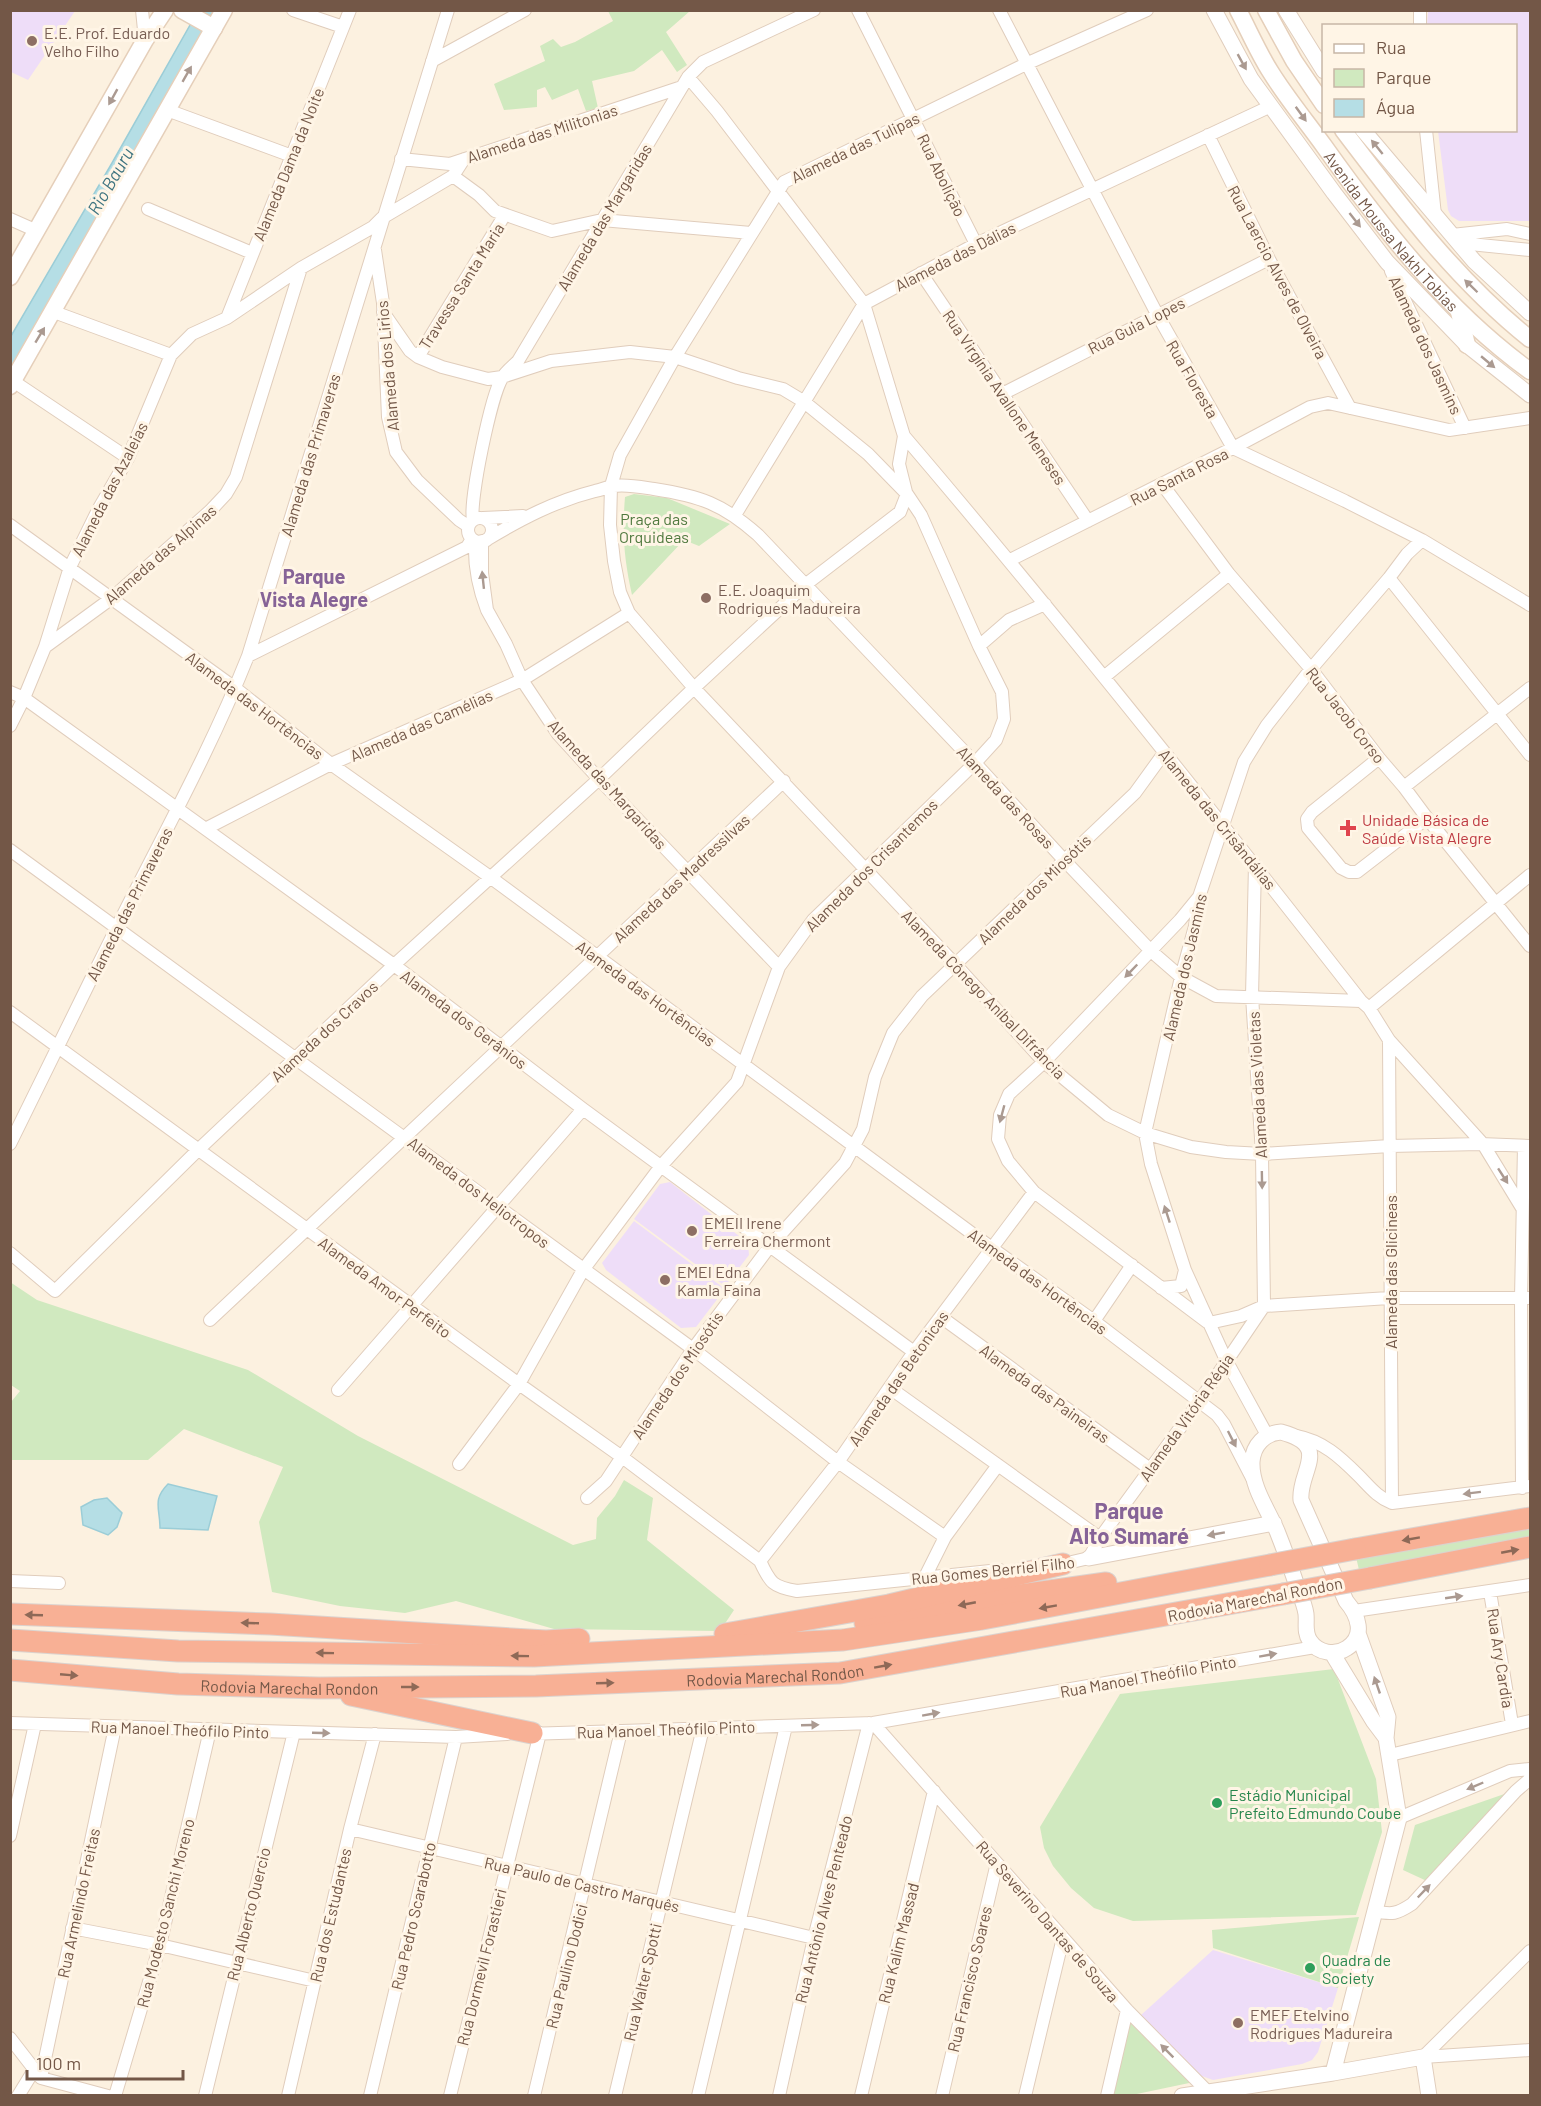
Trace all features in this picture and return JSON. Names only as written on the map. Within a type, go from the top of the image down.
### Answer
[{"type":"highway","name":"Rodovia Marechal Rondon","points":[[10,1640],[178,1651],[534,1656],[843,1640],[982,1619],[1530,1518]]},
{"type":"highway","name":"Rodovia Marechal Rondon","points":[[10,1670],[178,1684],[319,1688],[536,1686],[840,1673],[1283,1594],[1530,1547]]},
{"type":"highway","points":[[725,1634],[889,1605],[1063,1564]]},
{"type":"highway","points":[[10,1614],[270,1624],[546,1641],[725,1634],[849,1626],[990,1599],[1180,1574],[1233,1573]]},
{"type":"highway","points":[[319,1688],[401,1707],[536,1733]]},
{"type":"main road","points":[[10,277],[165,10]]},
{"type":"main road","points":[[182,10],[214,28]]},
{"type":"main road","points":[[12,383],[224,10]]},
{"type":"main road","name":"Avenida Moussa Nakhl Tobias","points":[[1238,10],[1270,72],[1349,181],[1403,250],[1459,312],[1506,354],[1530,371]]},
{"type":"main road","points":[[1266,10],[1294,61],[1322,103]]},
{"type":"main road","points":[[1294,61],[1322,88]]},
{"type":"main road","name":"Avenida Moussa Nakhl Tobias","points":[[1345,132],[1415,224],[1465,281],[1530,339]]},
{"type":"main road","points":[[1459,312],[1467,345]]},
{"type":"street","points":[[142,10],[146,40]]},
{"type":"street","points":[[293,10],[343,27]]},
{"type":"street","name":"Alameda Dama da Noite","points":[[226,318],[350,10]]},
{"type":"street","name":"Alameda das Primaveras","points":[[10,1144],[177,809],[248,656],[447,10]]},
{"type":"street","points":[[432,61],[525,10]]},
{"type":"street","name":"Alameda das Margaridas","points":[[479,540],[469,535],[475,521],[471,509],[491,409],[502,377],[518,361],[685,82],[703,62],[814,10]]},
{"type":"street","name":"Rua Abolição","points":[[858,10],[976,244]]},
{"type":"street","name":"Rua Floresta","points":[[999,10],[1156,314],[1233,448]]},
{"type":"street","name":"Alameda das Tulipas","points":[[630,613],[620,592],[610,525],[611,486],[620,455],[675,357],[784,182],[1026,64],[1147,10]]},
{"type":"street","points":[[1214,10],[1251,79],[1387,262],[1467,345],[1530,395]]},
{"type":"street","points":[[1286,10],[1322,69]]},
{"type":"street","points":[[685,82],[717,111],[864,304],[904,436],[899,464],[907,494],[900,512],[805,585]]},
{"type":"street","name":"Alameda das Militonias","points":[[401,159],[450,164],[685,82]]},
{"type":"street","name":"Alameda das Dálias","points":[[735,515],[864,304],[976,244],[1271,105]]},
{"type":"street","points":[[167,110],[292,156]]},
{"type":"street","points":[[1365,132],[1474,261],[1530,313]]},
{"type":"street","points":[[1426,132],[1435,215]]},
{"type":"street","name":"Rua Laercio Alves de Olveira","points":[[1208,135],[1269,259],[1350,408]]},
{"type":"street","points":[[464,159],[453,176],[479,195],[495,212],[552,231],[602,220],[751,233]]},
{"type":"street","name":"Alameda das Militonias","points":[[382,219],[453,176]]},
{"type":"street","points":[[148,209],[252,253]]},
{"type":"street","name":"Travessa Santa Maria","points":[[414,354],[504,216]]},
{"type":"street","points":[[10,219],[38,231]]},
{"type":"street","name":"Alameda das Azaleias","points":[[10,726],[45,647],[70,567],[98,510],[128,458],[171,355],[192,334],[226,318],[301,268],[373,227],[382,219]]},
{"type":"street","points":[[1456,239],[1507,229],[1530,234]]},
{"type":"street","points":[[1456,239],[1530,250]]},
{"type":"street","name":"Alameda dos Lirios","points":[[375,245],[383,307],[388,417],[396,452],[417,480],[444,503],[459,520],[475,521]]},
{"type":"street","name":"Rua Guia Lopes","points":[[1004,393],[1156,314],[1269,259]]},
{"type":"street","name":"Alameda dos Jasmins","points":[[1387,262],[1466,428]]},
{"type":"street","name":"Alameda das Alpinas","points":[[45,647],[112,598],[226,494],[236,477],[301,268]]},
{"type":"street","name":"Rua Virgínia Avallone Meneses","points":[[921,273],[1004,393],[1088,521]]},
{"type":"street","points":[[360,292],[370,288],[377,291],[383,307],[414,354]]},
{"type":"street","points":[[54,312],[171,355]]},
{"type":"street","points":[[385,364],[391,352],[400,348],[441,367],[488,379],[502,377],[551,361],[630,352],[675,357],[738,378],[783,389],[803,402],[868,454],[907,494]]},
{"type":"street","points":[[12,383],[128,458]]},
{"type":"street","name":"Rua Santa Rosa","points":[[1010,560],[1310,407],[1328,403],[1449,430],[1530,418]]},
{"type":"street","name":"Alameda das Crisândálias","points":[[904,436],[1046,604],[1365,1004],[1389,1040],[1483,1144],[1522,1208]]},
{"type":"street","points":[[1233,448],[1422,540],[1530,604]]},
{"type":"street","name":"Rua Jacob Corso","points":[[1162,484],[1229,574],[1311,669],[1427,819],[1530,946]]},
{"type":"street","name":"Alameda das Rosas","points":[[528,515],[575,496],[611,486],[633,486],[677,492],[709,501],[735,515],[758,535],[1151,951],[1181,977],[1216,996],[1252,996],[1365,1004]]},
{"type":"street","name":"Alameda dos Crisantemos","points":[[459,1464],[519,1384],[583,1270],[661,1166],[737,1082],[779,967],[813,920],[996,740],[1004,719],[1002,692],[921,515],[907,494]]},
{"type":"street","points":[[248,656],[528,515]]},
{"type":"street","points":[[475,521],[528,515]]},
{"type":"street","name":"Alameda das Margaridas","points":[[475,521],[491,526],[491,534],[479,540]]},
{"type":"street","name":"Alameda das Hortências","points":[[10,525],[235,688],[331,764],[490,877],[993,1249],[1094,1321],[1217,1415],[1255,1484]]},
{"type":"street","name":"Alameda das Margaridas","points":[[479,540],[474,562],[486,610],[506,644],[522,680],[558,734],[779,967]]},
{"type":"street","name":"Alameda dos Jasmins","points":[[1267,1435],[1226,1360],[1185,1270],[1151,1164],[1144,1133],[1195,926],[1199,897],[1244,762],[1267,725],[1311,669],[1407,554],[1422,540]]},
{"type":"street","points":[[1104,677],[1229,574]]},
{"type":"street","points":[[1389,578],[1530,755]]},
{"type":"street","name":"Alameda dos Cravos","points":[[10,1253],[55,1291],[198,1150],[394,965],[599,779],[805,585]]},
{"type":"street","points":[[979,646],[1009,620],[1046,604]]},
{"type":"street","name":"Alameda das Camélias","points":[[207,828],[331,764],[522,680],[630,613]]},
{"type":"street","name":"Alameda Cônego Aníbal Difrância","points":[[630,613],[694,688],[784,781],[1044,1062],[1108,1115],[1144,1133],[1191,1147],[1226,1152],[1262,1154],[1390,1146],[1483,1144],[1527,1146]]},
{"type":"street","points":[[1404,787],[1530,688]]},
{"type":"street","name":"Alameda dos Gerânios","points":[[10,692],[24,698],[177,809],[207,828],[394,965],[583,1109],[914,1352]]},
{"type":"street","name":"Alameda dos Miosótis","points":[[587,1498],[606,1481],[693,1349],[770,1246],[845,1163],[863,1129],[875,1077],[893,1033],[922,996],[1135,793],[1164,753]]},
{"type":"street","points":[[1379,758],[1312,812],[1307,819],[1308,828],[1341,868],[1349,872],[1357,872],[1427,819]]},
{"type":"street","name":"Alameda das Madressilvas","points":[[210,1320],[784,781]]},
{"type":"street","name":"Alameda dos Heliotropos","points":[[10,850],[693,1349],[838,1462],[945,1537]]},
{"type":"street","name":"Alameda das Violetas","points":[[1255,865],[1252,996],[1262,1154],[1264,1306]]},
{"type":"street","points":[[1365,1004],[1497,904],[1530,875]]},
{"type":"street","points":[[1199,897],[1151,951],[1044,1062],[1009,1094],[1000,1115],[998,1139],[1008,1161],[1034,1192],[1209,1323],[1241,1316],[1264,1306],[1389,1298],[1526,1298]]},
{"type":"street","points":[[1180,920],[1195,926]]},
{"type":"street","name":"Alameda Amor Perfeito","points":[[10,1012],[622,1457],[760,1561]]},
{"type":"street","name":"Alameda das Glicineas","points":[[1389,1040],[1392,1503]]},
{"type":"street","points":[[338,1390],[583,1109]]},
{"type":"street","points":[[1294,1436],[1304,1444],[1310,1458],[1310,1466],[1302,1483],[1301,1500],[1346,1601],[1354,1611],[1359,1624],[1354,1641],[1341,1652],[1332,1653],[1315,1647],[1306,1632],[1303,1602],[1274,1523],[1255,1484],[1252,1463],[1254,1453],[1267,1435],[1281,1432],[1310,1438],[1332,1451],[1374,1492],[1392,1503],[1526,1487],[1526,1298],[1522,1208],[1527,1146]]},
{"type":"street","name":"Alameda das Betonicas","points":[[760,1561],[838,1462],[914,1352],[1034,1192]]},
{"type":"street","points":[[1094,1321],[1132,1265]]},
{"type":"street","points":[[1161,1288],[1181,1286],[1185,1270]]},
{"type":"street","name":"Alameda Vitória Régia","points":[[1089,1558],[1100,1539],[1199,1402],[1264,1306]]},
{"type":"street","name":"Alameda das Paineiras","points":[[941,1317],[1150,1469]]},
{"type":"street","points":[[890,1388],[1100,1539]]},
{"type":"street","points":[[925,1578],[945,1537],[998,1465]]},
{"type":"street","name":"Rua Gomes Berriel Filho","points":[[760,1561],[770,1581],[781,1588],[797,1591],[1063,1564],[1274,1523]]},
{"type":"street","points":[[10,1581],[59,1583]]},
{"type":"street","points":[[1354,1611],[1530,1585]]},
{"type":"street","name":"Rua Ary Cardia","points":[[1490,1592],[1512,1724]]},
{"type":"street","points":[[1333,2073],[1399,1818],[1386,1738],[1388,1717],[1358,1632]]},
{"type":"street","name":"Rua Manoel Theófilo Pinto","points":[[10,1723],[456,1737],[871,1723],[1315,1647]]},
{"type":"street","points":[[1332,1653],[1386,1738]]},
{"type":"street","points":[[894,1720],[891,1729],[894,1746]]},
{"type":"street","points":[[1390,1755],[1530,1721]]},
{"type":"street","name":"Rua Severino Dantas de Souza","points":[[871,1723],[894,1746],[1127,2010],[1207,2091]]},
{"type":"street","name":"Rua Antônio Alves Penteado","points":[[779,2096],[814,1938],[871,1723]]},
{"type":"street","points":[[10,1836],[35,1724]]},
{"type":"street","points":[[698,2096],[786,1726]]},
{"type":"street","name":"Rua Armelindo Freitas","points":[[18,2096],[37,2074],[72,1928],[115,1728]]},
{"type":"street","name":"Rua Walter Spotti","points":[[615,2096],[703,1728]]},
{"type":"street","name":"Rua Modesto Sanchi Moreno","points":[[115,2096],[160,1945],[210,1730]]},
{"type":"street","name":"Rua Paulino Dodici","points":[[534,2096],[621,1731]]},
{"type":"street","name":"Rua Alberto Quercio","points":[[205,2096],[294,1732]]},
{"type":"street","name":"Rua Dormevil Forastieri","points":[[450,2096],[536,1733]]},
{"type":"street","name":"Rua dos Estudantes","points":[[288,2096],[350,1829],[375,1734]]},
{"type":"street","name":"Rua Pedro Scarabotto","points":[[370,2096],[456,1737]]},
{"type":"street","points":[[1399,1818],[1510,1771],[1530,1769]]},
{"type":"street","points":[[1510,1771],[1515,1777],[1516,1791]]},
{"type":"street","points":[[1374,1911],[1387,1914],[1399,1913],[1412,1904],[1516,1791],[1530,1779]]},
{"type":"street","name":"Rua Kalim Massad","points":[[861,2096],[934,1791]]},
{"type":"street","name":"Rua Paulo de Castro Marquês","points":[[350,1829],[814,1938]]},
{"type":"street","name":"Rua Francisco Soares","points":[[942,2096],[997,1863]]},
{"type":"street","points":[[72,1928],[160,1945],[315,1981]]},
{"type":"street","points":[[1025,2096],[1063,1938]]},
{"type":"street","points":[[1422,2057],[1530,1951]]},
{"type":"street","points":[[1107,2096],[1127,2010]]},
{"type":"street","points":[[10,2038],[37,2074],[108,2096]]},
{"type":"street","points":[[1341,2044],[1360,2067]]},
{"type":"street","points":[[1182,2096],[1422,2057],[1530,2050]]},
{"type":"street","points":[[1422,2057],[1429,2096]]},
{"type":"shaded area","name":"E.E. Prof. Eduardo Velho Filho","points":[[10,11],[75,11],[28,80],[11,72]]},
{"type":"shaded area","points":[[1428,11],[1530,11],[1530,221],[1459,221],[1451,216],[1448,210],[1438,132],[1517,132],[1517,24],[1427,24]]},
{"type":"shaded area","name":"EMEII Irene Ferreira Chermont","points":[[670,1182],[748,1243],[749,1255],[725,1286],[634,1219],[660,1184]]},
{"type":"shaded area","name":"EMEI Edna Kamla Faina","points":[[634,1221],[725,1289],[696,1327],[681,1328],[606,1270],[602,1263]]},
{"type":"shaded area","name":"EMEF Etelvino Rodrigues Madureira","points":[[1213,1950],[1338,1988],[1318,2052],[1312,2060],[1302,2064],[1213,2080],[1199,2075],[1141,2015]]},
{"type":"green space","points":[[608,11],[690,11],[666,32],[687,65],[677,72],[662,50],[634,71],[592,81],[598,108],[586,111],[578,89],[552,100],[545,87],[537,90],[537,107],[504,110],[494,84],[545,61],[540,46],[553,39],[561,47],[613,21]]},
{"type":"green space","name":"Praça das Orquideas","points":[[634,494],[667,498],[730,524],[699,546],[684,540],[632,595],[625,558],[624,523],[625,497]]},
{"type":"green space","points":[[10,1282],[37,1300],[248,1370],[358,1436],[573,1545],[596,1539],[597,1518],[615,1496],[624,1480],[653,1498],[647,1540],[734,1610],[720,1631],[554,1629],[456,1601],[405,1613],[340,1606],[272,1592],[259,1522],[283,1467],[184,1429],[148,1460],[11,1460],[11,1402],[20,1391],[11,1385]]},
{"type":"green space","points":[[1530,1525],[1530,1540],[1359,1570],[1356,1557]]},
{"type":"green space","name":"Estádio Municipal Prefeito Edmundo Coube","points":[[1334,1669],[1376,1779],[1382,1832],[1356,1915],[1133,1921],[1094,1908],[1071,1888],[1053,1866],[1044,1848],[1040,1827],[1120,1694]]},
{"type":"green space","points":[[1513,1791],[1429,1882],[1403,1870],[1415,1825]]},
{"type":"green space","name":"Quadra de Society","points":[[1359,1917],[1338,1988],[1213,1948],[1212,1930]]},
{"type":"green space","points":[[1128,2014],[1194,2082],[1132,2095],[1110,2096]]},
{"type":"water","name":"Rio Bauru","points":[[198,11],[223,11],[11,375],[11,336]]},
{"type":"water","points":[[168,1484],[217,1496],[208,1530],[160,1528],[158,1500]]},
{"type":"water","points":[[107,1498],[122,1513],[117,1527],[108,1535],[83,1525],[81,1507],[94,1500]]},
{"type":"place","name":"E.E. Prof. Eduardo Velho Filho","points":[[32,41]]},
{"type":"place","name":"E.E. Joaquim Rodrigues Madureira","points":[[706,598]]},
{"type":"place","name":"Unidade Básica de Saúde Vista Alegre","points":[[1348,828]]},
{"type":"place","name":"EMEII Irene Ferreira Chermont","points":[[692,1231]]},
{"type":"place","name":"EMEI Edna Kamla Faina","points":[[665,1280]]},
{"type":"place","name":"Estádio Municipal Prefeito Edmundo Coube","points":[[1217,1803]]},
{"type":"place","name":"Quadra de Society","points":[[1310,1968]]},
{"type":"place","name":"EMEF Etelvino Rodrigues Madureira","points":[[1238,2023]]},
{"type":"district","name":"Parque Vista Alegre","points":[[314,588]]},
{"type":"district","name":"Parque Alto Sumaré","points":[[1129,1522]]}]
